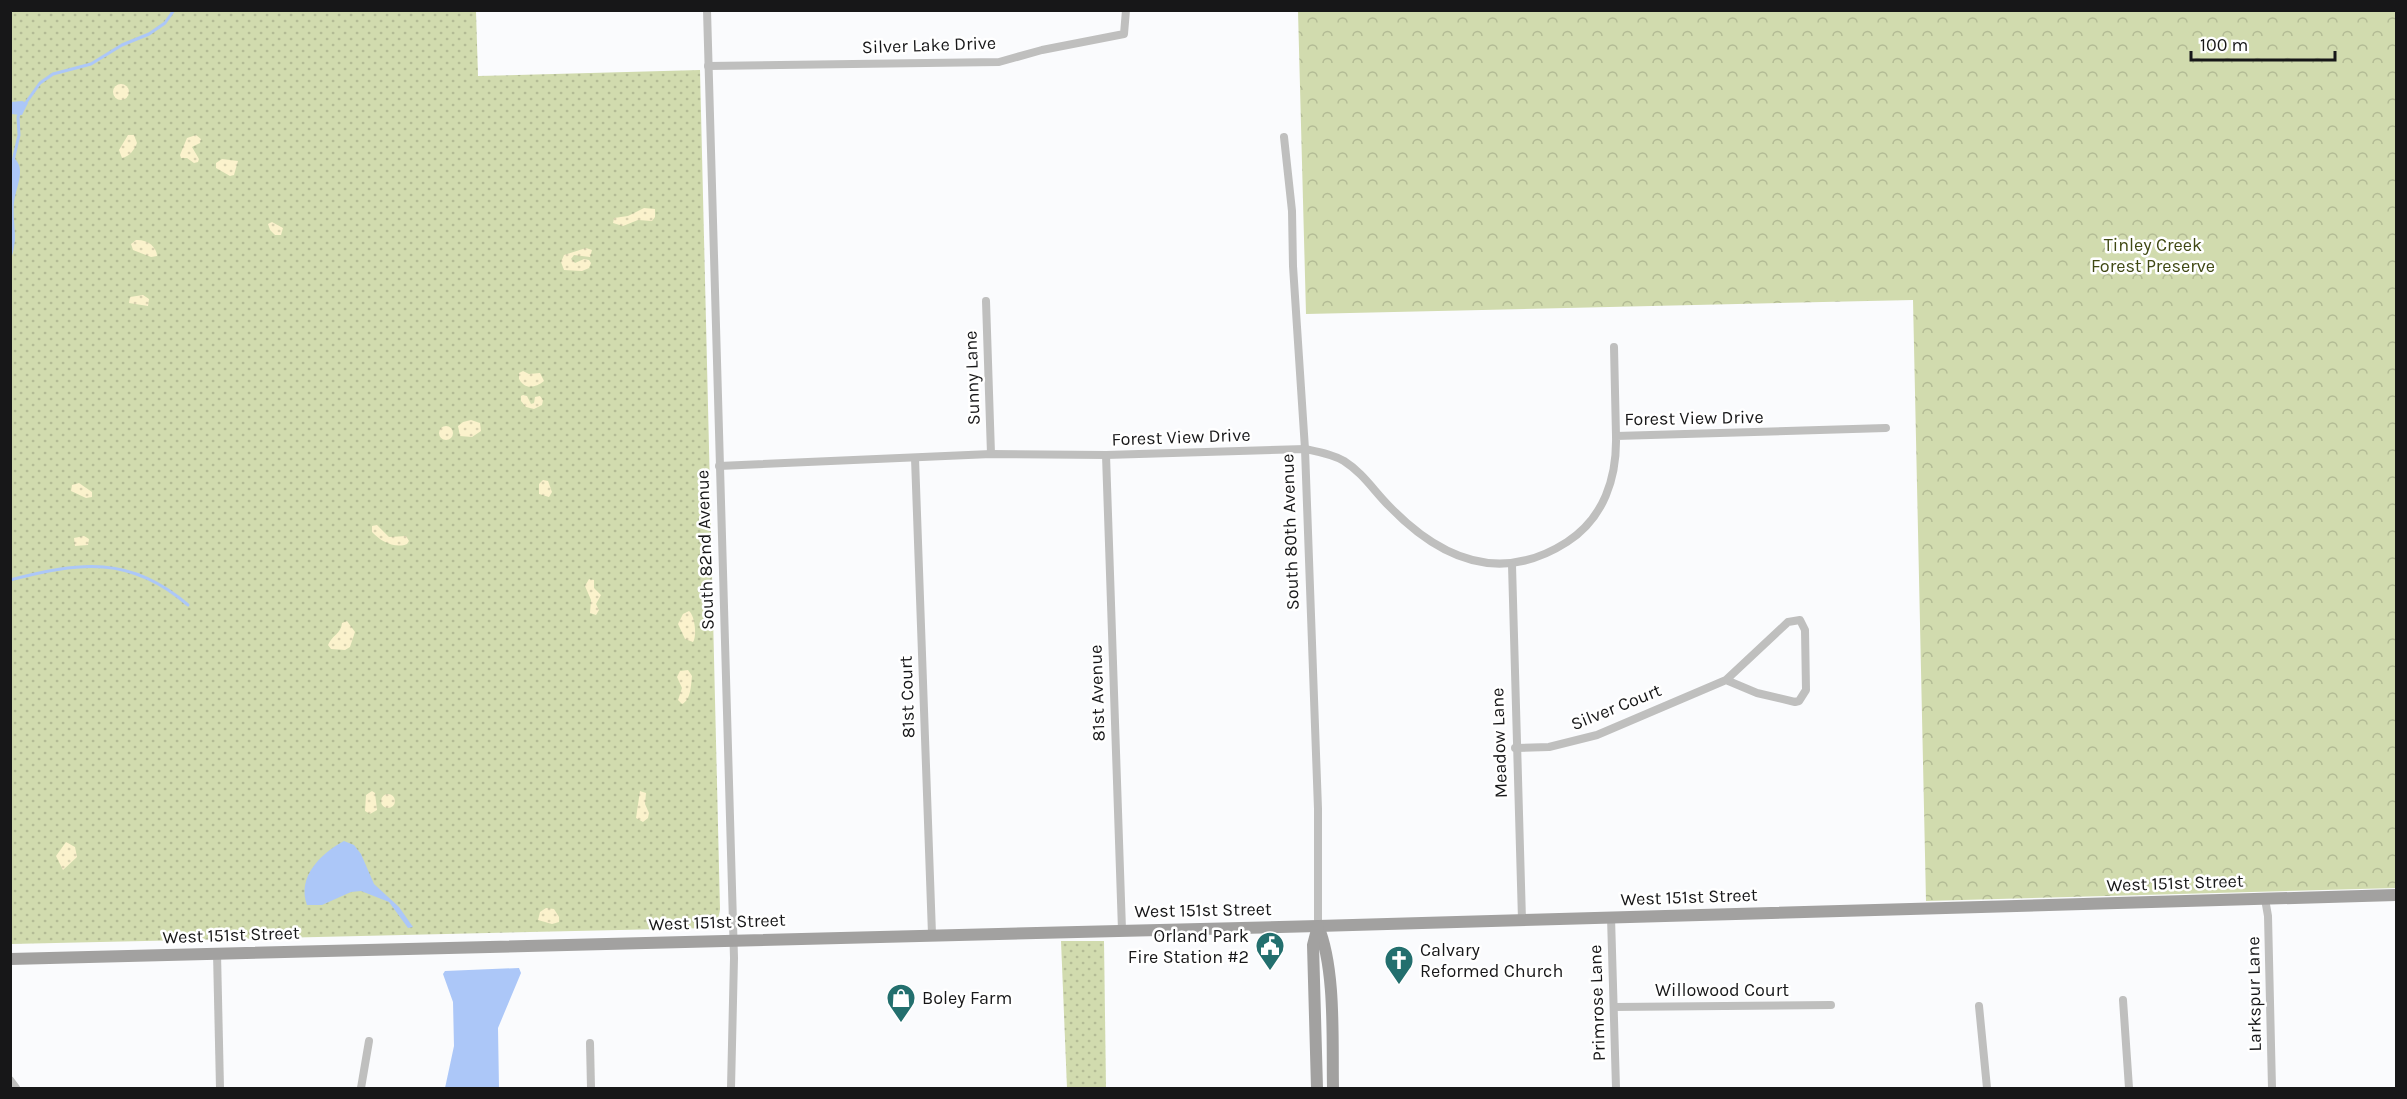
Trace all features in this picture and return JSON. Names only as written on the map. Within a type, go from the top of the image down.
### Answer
[{"type":"street","name":"South 82nd Avenue","points":[[707,10],[734,958],[730,1089]]},
{"type":"street","name":"Silver Lake Drive","points":[[708,66],[999,62],[1042,50],[1124,34],[1126,10]]},
{"type":"street","name":"South 80th Avenue","points":[[1284,137],[1292,211],[1293,266],[1305,449],[1317,798],[1318,926],[1313,945],[1317,1089]]},
{"type":"street","name":"Sunny Lane","points":[[986,301],[991,454]]},
{"type":"street","points":[[1614,347],[1616,436]]},
{"type":"street","name":"Forest View Drive","points":[[719,466],[991,454],[1106,455],[1305,449],[1329,454],[1344,461],[1360,473],[1388,506],[1428,541],[1471,560],[1512,564],[1560,546],[1580,533],[1591,522],[1606,497],[1611,483],[1616,436],[1886,428]]},
{"type":"street","name":"81st Avenue","points":[[1106,455],[1122,930]]},
{"type":"street","name":"81st Court","points":[[915,458],[932,934]]},
{"type":"street","name":"Meadow Lane","points":[[1512,564],[1515,748],[1522,920]]},
{"type":"street","name":"Silver Court","points":[[1515,748],[1549,747],[1597,735],[1726,680],[1788,622],[1800,620],[1805,630],[1806,690],[1799,701],[1757,693],[1726,680]]},
{"type":"street","name":"West 151st Street","points":[[10,959],[1318,926],[2397,895]]},
{"type":"street","name":"Larkspur Lane","points":[[2265,899],[2268,916],[2272,1089]]},
{"type":"street","name":"Primrose Lane","points":[[1611,917],[1616,1089]]},
{"type":"street","name":"South 80th Avenue","points":[[1318,926],[1325,943],[1328,964],[1333,1089]]},
{"type":"street","points":[[218,953],[220,1089]]},
{"type":"street","points":[[2123,1000],[2129,1089]]},
{"type":"street","name":"Willowood Court","points":[[1614,1007],[1831,1005]]},
{"type":"street","points":[[1978,1006],[1987,1089]]},
{"type":"street","points":[[362,1089],[369,1041]]},
{"type":"street","points":[[590,1043],[591,1089]]},
{"type":"street","points":[[10,1080],[16,1089]]},
{"type":"green space","points":[[10,11],[476,11],[478,76],[700,70],[720,909],[714,925],[708,928],[11,944]]},
{"type":"green space","name":"Tinley Creek Forest Preserve","points":[[1298,11],[2396,11],[2396,888],[1926,901],[1913,300],[1306,314]]},
{"type":"green space","points":[[1061,941],[1104,941],[1106,1088],[1067,1088]]},
{"type":"sand","points":[[118,84],[124,84],[129,92],[127,98],[118,100],[113,95],[113,89]]},
{"type":"sand","points":[[128,135],[134,135],[137,143],[127,156],[122,158],[119,150]]},
{"type":"sand","points":[[196,135],[201,139],[200,143],[192,147],[199,159],[194,163],[187,158],[181,158],[180,155],[187,138]]},
{"type":"sand","points":[[222,159],[238,161],[234,175],[230,176],[216,168],[216,163]]},
{"type":"sand","points":[[644,208],[655,209],[655,217],[652,221],[638,220],[623,226],[613,223],[614,218],[628,216]]},
{"type":"sand","points":[[272,222],[283,228],[281,235],[275,235],[270,230],[268,224]]},
{"type":"sand","points":[[136,240],[150,244],[157,252],[157,256],[151,257],[133,250],[131,244]]},
{"type":"sand","points":[[586,248],[592,250],[590,257],[574,255],[571,259],[575,263],[584,259],[589,260],[591,263],[589,268],[582,271],[564,270],[561,262],[564,255]]},
{"type":"sand","points":[[143,295],[149,299],[148,306],[129,303],[130,297]]},
{"type":"sand","points":[[523,371],[529,374],[540,373],[544,381],[534,386],[524,385],[519,379],[519,373]]},
{"type":"sand","points":[[523,395],[527,396],[531,404],[534,403],[535,397],[540,396],[543,400],[542,405],[534,409],[526,407],[521,401]]},
{"type":"sand","points":[[471,420],[480,423],[481,431],[472,437],[460,436],[458,426]]},
{"type":"sand","points":[[446,426],[451,428],[453,433],[451,438],[446,440],[441,438],[439,433],[441,428]]},
{"type":"sand","points":[[543,480],[548,481],[552,492],[549,497],[539,494],[539,484]]},
{"type":"sand","points":[[79,483],[92,492],[92,497],[86,498],[71,491],[72,485]]},
{"type":"sand","points":[[377,525],[389,537],[406,536],[409,541],[407,544],[398,546],[383,541],[372,532],[372,526]]},
{"type":"sand","points":[[84,536],[89,539],[88,545],[75,546],[74,538]]},
{"type":"sand","points":[[589,579],[594,580],[594,588],[601,595],[596,604],[599,610],[596,615],[590,613],[591,600],[585,586]]},
{"type":"sand","points":[[689,611],[695,626],[693,642],[685,639],[678,624],[683,614]]},
{"type":"sand","points":[[347,621],[355,632],[350,647],[345,650],[331,649],[328,645],[340,630],[342,623]]},
{"type":"sand","points":[[688,670],[692,676],[691,688],[689,696],[682,704],[678,700],[682,688],[677,677],[680,671]]},
{"type":"sand","points":[[372,791],[375,793],[377,810],[370,814],[365,811],[366,795]]},
{"type":"sand","points":[[640,791],[646,793],[645,804],[649,813],[648,818],[643,822],[636,818]]},
{"type":"sand","points":[[388,794],[393,796],[395,801],[393,806],[388,808],[383,806],[381,801],[383,796]]},
{"type":"sand","points":[[66,842],[75,847],[77,857],[63,870],[56,856]]},
{"type":"sand","points":[[546,908],[554,909],[559,922],[552,924],[538,920],[540,912]]},
{"type":"water","points":[[11,102],[28,103],[22,115],[11,114]]},
{"type":"water","points":[[14,158],[20,168],[20,173],[14,203],[15,237],[11,259],[10,159]]},
{"type":"water","points":[[344,841],[354,845],[361,854],[374,884],[399,907],[413,927],[408,928],[389,902],[361,891],[351,892],[322,905],[307,905],[305,885],[313,867],[335,846]]},
{"type":"water","points":[[519,968],[521,973],[498,1028],[499,1088],[445,1088],[454,1046],[453,1002],[443,974],[445,971]]},
{"type":"waterway","points":[[25,104],[40,83],[53,74],[91,64],[122,45],[149,34],[165,23],[174,10]]},
{"type":"waterway","points":[[13,161],[19,135],[20,112]]},
{"type":"waterway","points":[[10,580],[59,569],[104,567],[125,570],[146,577],[188,605]]},
{"type":"place","name":"Orland Park Fire Station #2","points":[[1270,972]]},
{"type":"place","name":"Calvary Reformed Church","points":[[1399,986]]},
{"type":"place","name":"Boley Farm","points":[[901,1024]]}]
